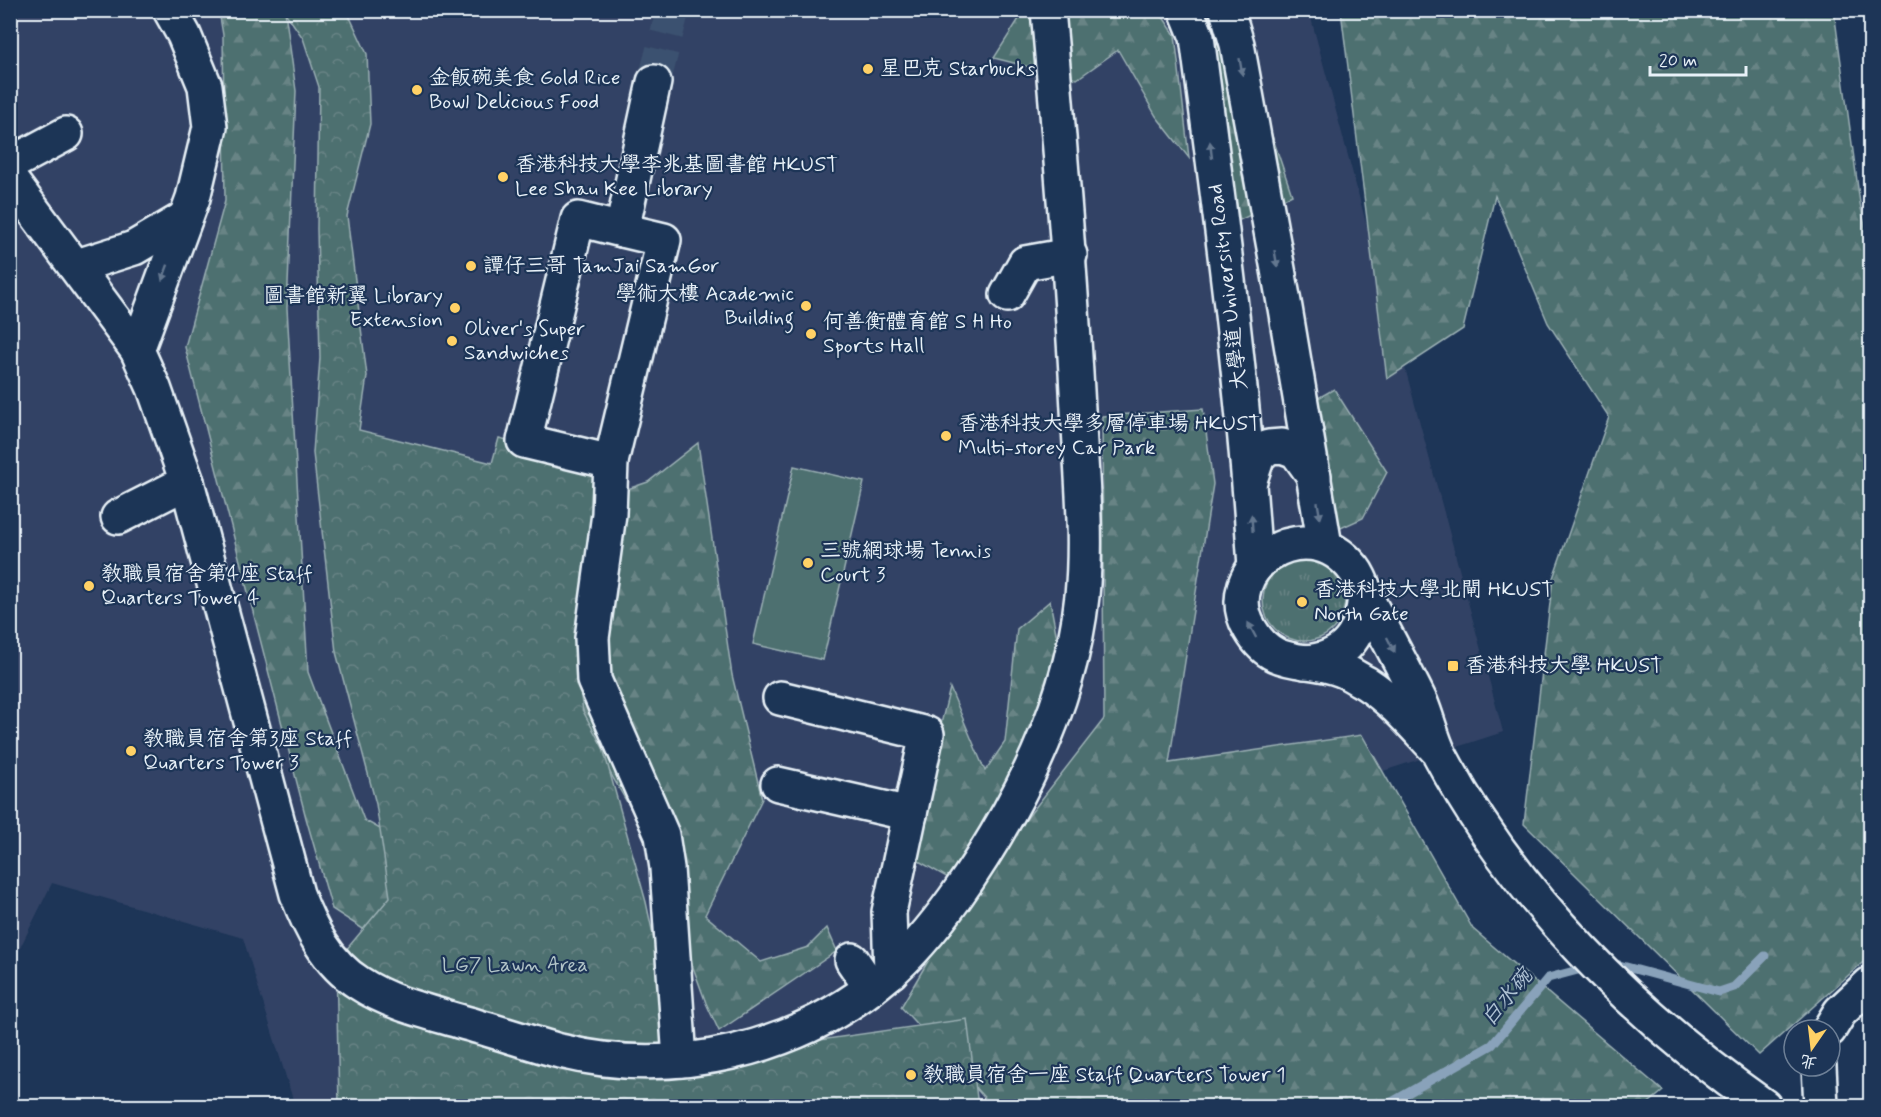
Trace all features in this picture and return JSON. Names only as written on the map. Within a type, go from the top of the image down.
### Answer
[{"type":"street","points":[[137,350],[193,198],[210,127],[205,86],[184,35],[170,10]]},
{"type":"street","points":[[10,178],[137,350],[154,388],[187,482],[297,894],[311,931],[326,950],[358,983],[410,1005],[564,1052],[647,1063],[723,1056],[773,1041],[819,1021],[881,980],[940,917],[995,837],[1033,766],[1053,721],[1073,648],[1082,597],[1084,544],[1070,255],[1048,10]]},
{"type":"street","name":"大學道 University Road","points":[[1186,10],[1197,37],[1231,303],[1250,480],[1255,567]]},
{"type":"street","points":[[1227,10],[1243,78],[1325,546]]},
{"type":"street","points":[[622,230],[654,82]]},
{"type":"street","points":[[10,164],[66,134]]},
{"type":"street","points":[[77,266],[134,248],[184,218]]},
{"type":"street","points":[[611,462],[524,441],[578,219],[664,240],[611,462],[609,514],[592,638],[594,680],[662,835],[668,879],[680,1060]]},
{"type":"street","points":[[1008,295],[1025,263],[1070,255]]},
{"type":"street","points":[[1250,480],[1258,456],[1269,447],[1282,446],[1296,451],[1314,476]]},
{"type":"street","points":[[118,517],[187,482]]},
{"type":"street","name":"大學道 University Road","points":[[1438,752],[1388,700],[1367,684],[1341,669],[1297,663],[1277,657],[1260,644],[1248,627],[1243,606],[1246,585],[1255,567],[1269,553],[1286,544],[1306,542],[1325,546],[1344,556],[1357,573],[1422,705],[1438,752],[1507,862],[1574,943],[1647,1013],[1732,1084],[1764,1107]]},
{"type":"street","points":[[1297,663],[1319,661],[1339,652],[1355,636],[1364,615],[1365,593]]},
{"type":"street","points":[[780,698],[927,734],[889,912],[881,980]]},
{"type":"street","points":[[778,784],[910,814]]},
{"type":"street","points":[[852,960],[881,980]]},
{"type":"street","points":[[1836,1018],[1870,984]]},
{"type":"street","points":[[1820,1078],[1821,1107]]},
{"type":"shaded area","points":[[11,11],[1309,11],[1503,732],[1374,774],[1039,1106],[295,1106],[243,938],[52,883],[11,966]]},
{"type":"green space","points":[[219,11],[285,11],[296,91],[287,308],[308,672],[364,820],[490,891],[462,993],[332,909],[306,818],[185,347],[225,201],[223,35]]},
{"type":"green space","name":"LG7 Lawn Area","points":[[284,11],[347,11],[367,54],[370,124],[347,216],[367,376],[359,430],[492,463],[499,438],[605,464],[589,536],[574,648],[583,711],[603,748],[646,902],[680,1060],[967,1019],[978,1106],[339,1106],[336,962],[390,897],[376,804],[336,652],[313,453],[320,358],[317,229],[319,87],[303,38]]},
{"type":"green space","points":[[1024,11],[1159,11],[1175,35],[1189,158],[1156,116],[1118,50],[1077,79],[994,58]]},
{"type":"green space","points":[[1196,11],[1230,11],[1292,195],[1240,220]]},
{"type":"green space","points":[[1341,11],[1834,11],[1860,203],[1870,250],[1870,956],[1800,1018],[1782,1018],[1782,1034],[1759,1055],[1524,824],[1553,578],[1609,417],[1548,323],[1495,196],[1463,329],[1387,379]]},
{"type":"green space","points":[[1334,389],[1387,472],[1363,518],[1332,532],[1290,414]]},
{"type":"green space","points":[[1203,409],[1213,484],[1169,763],[1362,735],[1473,929],[1663,1091],[1645,1106],[992,1106],[901,1007],[965,898],[1104,719],[1102,416]]},
{"type":"green space","points":[[698,443],[732,675],[762,799],[705,915],[761,962],[808,947],[827,928],[837,951],[719,1031],[706,1003],[644,832],[560,685],[560,512],[648,482]]},
{"type":"green space","name":"三號網球場 Tennis Court 3","points":[[794,466],[864,482],[823,660],[753,644]]},
{"type":"green space","points":[[1296,559],[1312,559],[1327,566],[1338,577],[1345,592],[1342,616],[1333,629],[1312,641],[1296,641],[1281,634],[1270,623],[1263,608],[1263,592],[1270,577],[1281,566]]},
{"type":"green space","points":[[1050,601],[1061,660],[1012,775],[957,883],[908,855],[950,688],[985,771],[1005,742],[1017,629]]},
{"type":"waterway","name":"白水碗","points":[[1608,962],[1719,992],[1734,987],[1765,956]]},
{"type":"waterway","name":"白水碗","points":[[1385,1106],[1492,1045],[1548,978],[1589,967]]},
{"type":"tunnel","points":[[654,82],[673,10]]},
{"type":"place","name":"星巴克 Starbucks","points":[[868,69]]},
{"type":"place","name":"金飯碗美食 Gold Rice Bowl Delicious Food","points":[[417,90]]},
{"type":"place","name":"香港科技大學李兆基圖書館 HKUST Lee Shau Kee Library","points":[[503,177]]},
{"type":"place","name":"譚仔三哥 TamJai SamGor","points":[[471,266]]},
{"type":"place","name":"學術大樓 Academic Building","points":[[806,306]]},
{"type":"place","name":"圖書館新翼 Library Extension","points":[[455,308]]},
{"type":"place","name":"何善衡體育館 S H Ho Sports Hall","points":[[811,334]]},
{"type":"place","name":"Oliver's Super Sandwiches","points":[[452,341]]},
{"type":"place","name":"香港科技大學多層停車場 HKUST Multi-storey Car Park","points":[[946,436]]},
{"type":"place","name":"三號網球場 Tennis Court 3","points":[[808,563]]},
{"type":"place","name":"教職員宿舍第4座 Staff Quarters Tower 4","points":[[89,586]]},
{"type":"place","name":"香港科技大學北閘 HKUST North Gate","points":[[1302,602]]},
{"type":"place","name":"香港科技大學 HKUST","points":[[1453,666]]},
{"type":"place","name":"教職員宿舍第3座 Staff Quarters Tower 3","points":[[131,751]]},
{"type":"place","name":"教職員宿舍一座 Staff Quarters Tower 1","points":[[911,1075]]}]
